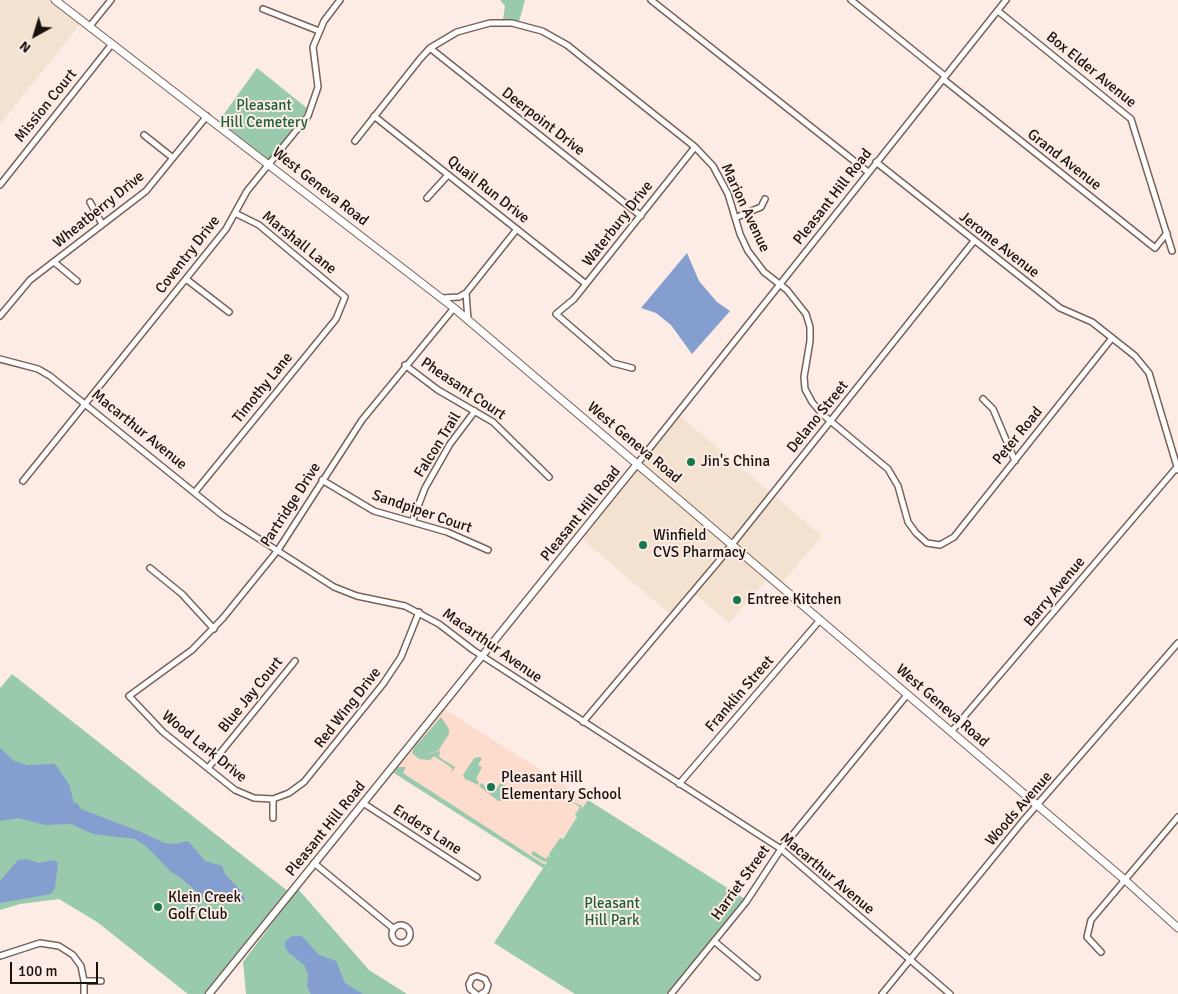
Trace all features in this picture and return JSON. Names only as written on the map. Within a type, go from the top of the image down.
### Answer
[{"type":"main road","name":"West Geneva Road","points":[[56,0],[454,308],[1125,880],[1178,928]]},
{"type":"street","points":[[90,26],[111,0]]},
{"type":"street","name":"Coventry Drive","points":[[22,481],[226,230],[247,191],[308,116],[318,87],[313,47],[319,31],[340,0]]},
{"type":"street","points":[[651,0],[868,172]]},
{"type":"street","name":"Grand Avenue","points":[[851,0],[944,78],[1155,248],[1167,232]]},
{"type":"street","name":"Pleasant Hill Road","points":[[209,994],[637,464],[1006,0]]},
{"type":"street","points":[[263,9],[319,31]]},
{"type":"street","name":"Box Elder Avenue","points":[[998,11],[1131,119],[1172,251]]},
{"type":"street","name":"Marion Avenue","points":[[355,141],[430,48],[457,32],[490,23],[521,24],[542,31],[567,45],[696,146],[722,181],[740,234],[751,256],[764,272],[780,284],[806,314],[810,341],[804,371],[805,389],[812,402],[830,422],[888,469],[898,486],[911,527],[923,540],[940,545]]},
{"type":"street","name":"Mission Court","points":[[0,185],[112,44]]},
{"type":"street","name":"Deerpoint Drive","points":[[430,48],[641,216]]},
{"type":"street","name":"Wheatberry Drive","points":[[0,316],[27,283],[146,191],[207,116]]},
{"type":"street","name":"Quail Run Drive","points":[[374,116],[586,284]]},
{"type":"street","points":[[144,135],[173,158]]},
{"type":"street","name":"Waterbury Drive","points":[[632,368],[613,363],[556,314],[574,299],[696,146]]},
{"type":"street","name":"Jerome Avenue","points":[[876,162],[1060,308],[1092,322],[1112,338]]},
{"type":"street","points":[[427,198],[448,175]]},
{"type":"street","points":[[735,218],[761,207],[766,199]]},
{"type":"street","points":[[90,202],[102,224]]},
{"type":"street","name":"Marshall Lane","points":[[235,212],[259,225],[346,298]]},
{"type":"street","points":[[440,298],[459,297],[466,294],[517,229]]},
{"type":"street","name":"Delano Street","points":[[583,722],[732,545],[974,241]]},
{"type":"street","points":[[54,262],[77,281]]},
{"type":"street","points":[[186,279],[229,312]]},
{"type":"street","points":[[466,294],[468,321]]},
{"type":"street","name":"Timothy Lane","points":[[195,492],[336,319],[346,298]]},
{"type":"street","name":"Partridge Drive","points":[[129,696],[176,664],[214,629],[278,550],[362,420],[405,365],[454,308]]},
{"type":"street","points":[[1112,338],[1135,356],[1149,373],[1178,469]]},
{"type":"street","name":"Peter Road","points":[[940,545],[954,537],[1112,338]]},
{"type":"street","name":"Macarthur Avenue","points":[[0,359],[43,371],[222,515],[349,594],[400,604],[440,624],[482,656],[781,850],[950,994]]},
{"type":"street","name":"Pheasant Court","points":[[405,365],[438,390],[475,410],[506,433],[549,477]]},
{"type":"street","points":[[983,400],[994,409],[1014,461]]},
{"type":"street","name":"Falcon Trail","points":[[412,522],[423,494],[450,444],[475,410]]},
{"type":"street","name":"Barry Avenue","points":[[951,732],[1178,469]]},
{"type":"street","name":"Sandpiper Court","points":[[322,480],[374,511],[447,532],[488,550]]},
{"type":"street","points":[[150,568],[178,590],[214,629]]},
{"type":"street","name":"Red Wing Drive","points":[[273,799],[294,790],[304,782],[383,684],[401,656],[418,612]]},
{"type":"street","name":"Franklin Street","points":[[679,784],[820,620]]},
{"type":"street","name":"Woods Avenue","points":[[882,994],[1037,806],[1178,643]]},
{"type":"street","name":"Blue Jay Court","points":[[208,768],[295,661]]},
{"type":"street","name":"Harriet Street","points":[[671,994],[746,902],[781,850],[908,695]]},
{"type":"street","name":"Wood Lark Drive","points":[[129,696],[152,722],[244,795],[262,800],[273,799]]},
{"type":"street","points":[[272,818],[273,799]]},
{"type":"street","name":"Enders Lane","points":[[363,803],[477,877]]},
{"type":"street","points":[[1101,952],[1087,937],[1091,920],[1178,818]]},
{"type":"street","points":[[314,863],[394,929]]},
{"type":"street","points":[[714,940],[757,977]]},
{"type":"street","points":[[0,956],[40,943],[59,946],[73,955],[81,966],[84,994]]},
{"type":"street","points":[[473,993],[469,987],[470,981],[474,977],[480,976],[485,979],[488,985],[486,991],[481,994]]},
{"type":"street","points":[[84,981],[102,982]]},
{"type":"shaded area","points":[[0,0],[54,0],[82,22],[0,124]]},
{"type":"shaded area","points":[[679,415],[822,536],[781,584],[638,463]]},
{"type":"shaded area","points":[[637,467],[768,578],[729,623],[691,591],[671,615],[579,536]]},
{"type":"shaded area","name":"Pleasant Hill Elementary School","points":[[444,709],[588,800],[543,868],[392,772]]},
{"type":"green space","points":[[500,0],[525,0],[519,22],[503,20],[505,6]]},
{"type":"green space","name":"Pleasant Hill Cemetery","points":[[257,68],[308,109],[269,160],[219,121]]},
{"type":"green space","points":[[12,674],[289,892],[207,994],[188,994],[97,922],[59,899],[20,904],[0,910],[0,688]]},
{"type":"green space","points":[[441,717],[449,729],[449,734],[438,751],[417,756],[440,751],[439,757],[455,767],[451,773],[452,768],[434,756],[430,760],[419,759],[412,753],[414,748]]},
{"type":"green space","points":[[474,758],[482,758],[478,765],[482,767],[476,779],[479,782],[478,785],[465,779],[463,775]]},
{"type":"green space","name":"Pleasant Hill Park","points":[[398,767],[406,767],[403,773],[545,865],[547,861],[544,862],[531,854],[533,851],[546,859],[548,856],[550,857],[549,854],[560,838],[563,839],[577,817],[575,815],[580,807],[569,800],[582,806],[581,810],[588,800],[745,899],[666,994],[575,994],[494,943],[543,868],[394,773]]},
{"type":"green space","points":[[481,783],[494,792],[500,783],[510,789],[505,800],[498,801],[479,786]]},
{"type":"green space","points":[[298,889],[369,970],[407,994],[246,994],[243,962]]},
{"type":"water","points":[[687,253],[699,281],[717,302],[730,311],[692,354],[671,325],[656,313],[641,308]]},
{"type":"water","points":[[0,748],[14,761],[27,765],[55,764],[69,784],[74,803],[77,803],[81,809],[164,843],[176,844],[187,841],[205,861],[222,866],[225,874],[241,891],[245,899],[241,904],[208,902],[181,878],[171,872],[147,847],[135,839],[93,834],[71,824],[45,825],[18,818],[0,821]]},
{"type":"water","points":[[27,859],[38,863],[54,860],[58,863],[55,888],[51,894],[0,903],[0,881],[18,860]]},
{"type":"water","points":[[292,936],[302,936],[319,955],[336,961],[345,983],[363,994],[311,994],[307,987],[308,974],[304,965],[289,953],[285,947],[285,942]]},
{"type":"place","name":"Jin's China","points":[[691,462]]},
{"type":"place","name":"Winfield CVS Pharmacy","points":[[643,545]]},
{"type":"place","name":"Entree Kitchen","points":[[737,600]]},
{"type":"place","name":"Pleasant Hill Elementary School","points":[[491,787]]},
{"type":"place","name":"Klein Creek Golf Club","points":[[158,907]]}]
